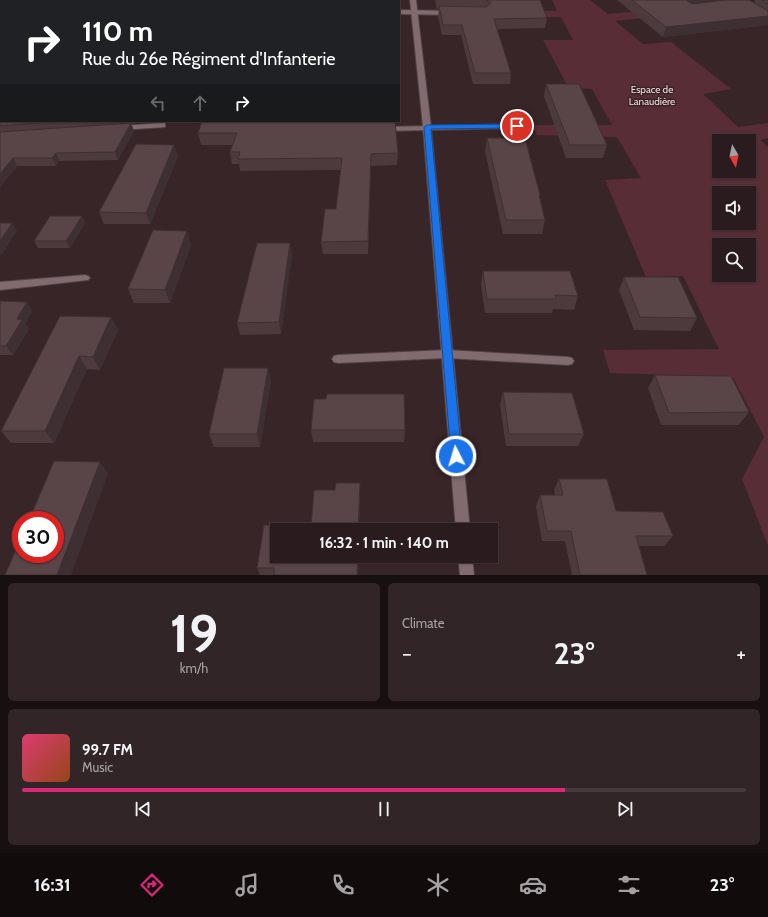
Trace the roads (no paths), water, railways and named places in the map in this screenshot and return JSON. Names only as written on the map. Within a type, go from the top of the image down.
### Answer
[{"type":"street","points":[[413,0],[427,127],[462,523]]},
{"type":"street","points":[[400,12],[461,13]]},
{"type":"street","points":[[116,128],[162,125]]},
{"type":"street","points":[[373,129],[517,126]]},
{"type":"street","points":[[0,286],[85,278]]},
{"type":"street","points":[[338,359],[447,354],[568,361]]},
{"type":"street","points":[[466,563],[467,575]]},
{"type":"park label","name":"Espace de Lanaudière","points":[[652,94]]}]
